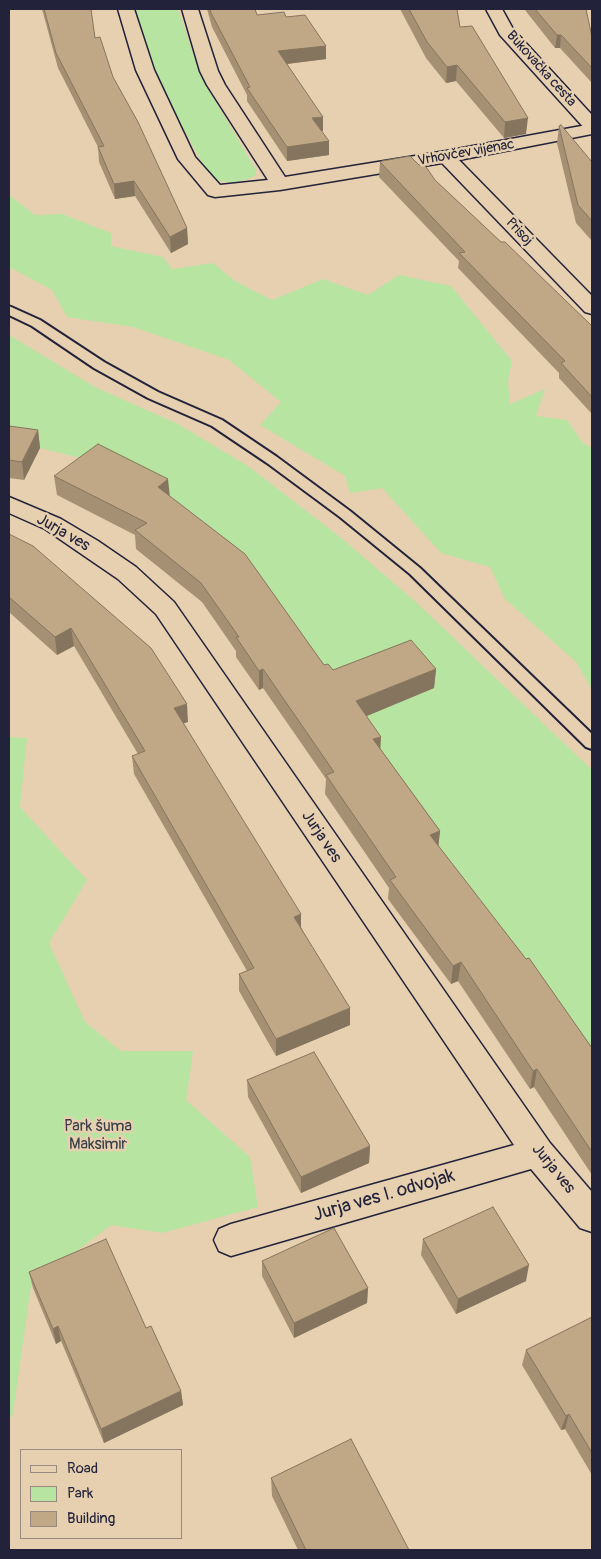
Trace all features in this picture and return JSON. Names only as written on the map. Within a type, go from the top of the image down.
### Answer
[{"type":"street","name":"Vrhovčev vijenac","points":[[126,9],[145,70],[187,159],[215,191],[280,184],[446,157],[592,127]]},
{"type":"street","points":[[190,9],[208,71],[280,184]]},
{"type":"street","name":"Bukovačka cesta","points":[[494,9],[506,31],[592,127]]},
{"type":"street","name":"Prisoj","points":[[446,157],[592,308]]},
{"type":"street","name":"Jurja ves","points":[[9,504],[53,524],[90,547],[127,573],[165,608],[538,1152],[592,1217]]},
{"type":"street","name":"Jurja ves I. odvojak","points":[[231,1240],[538,1152]]},
{"type":"lane","points":[[9,310],[36,323],[99,365],[153,395],[217,423],[280,465],[416,572],[592,743]]},
{"type":"green space","points":[[135,9],[178,9],[201,77],[256,170],[256,175],[232,183],[215,180],[210,177],[159,84],[143,42]]},
{"type":"green space","points":[[9,195],[35,215],[62,214],[111,233],[111,246],[163,257],[172,269],[213,263],[235,281],[272,300],[323,279],[368,295],[399,275],[451,286],[512,361],[508,381],[510,404],[545,389],[536,416],[567,420],[583,443],[592,448],[592,690],[576,662],[505,599],[490,567],[441,553],[382,488],[350,493],[345,476],[260,425],[281,402],[229,360],[133,327],[67,317],[52,290],[9,267]]},
{"type":"green space","points":[[9,335],[95,387],[178,424],[248,466],[340,537],[417,603],[592,770],[592,1071],[100,463],[40,448],[9,444]]},
{"type":"green space","name":"Park šuma Maksimir","points":[[9,737],[27,738],[20,807],[87,880],[49,943],[85,1022],[121,1051],[193,1051],[186,1100],[250,1157],[258,1207],[162,1233],[111,1225],[31,1286],[13,1413],[9,1420]]},
{"type":"building","points":[[44,9],[91,9],[95,38],[100,37],[113,77],[138,122],[187,228],[170,237],[134,181],[114,184],[98,147],[104,146],[56,53]]},
{"type":"building","points":[[210,9],[255,9],[257,15],[284,12],[286,17],[305,15],[326,46],[278,51],[323,117],[312,118],[329,141],[287,147],[247,88],[250,87]]},
{"type":"building","points":[[409,9],[457,9],[460,27],[472,26],[528,118],[505,122],[457,65],[447,67],[427,42]]},
{"type":"building","points":[[535,9],[586,9],[592,37],[592,68],[561,35],[557,35]]},
{"type":"building","points":[[561,125],[592,162],[592,221],[578,205],[559,126]]},
{"type":"building","points":[[410,156],[419,165],[424,164],[435,180],[501,242],[505,242],[592,326],[592,397],[561,363],[565,361],[459,253],[465,252],[380,162]]},
{"type":"building","points":[[9,426],[38,430],[22,462],[9,460]]},
{"type":"building","points":[[98,444],[168,479],[158,487],[245,554],[324,665],[328,664],[333,670],[411,640],[436,669],[356,701],[381,737],[373,739],[440,831],[430,835],[526,959],[529,958],[592,1048],[592,1152],[537,1069],[533,1071],[461,962],[453,966],[390,880],[396,877],[326,775],[334,772],[263,669],[259,671],[236,637],[239,637],[201,583],[135,530],[147,523],[54,476]]},
{"type":"building","points":[[9,534],[33,546],[151,648],[187,704],[174,708],[301,914],[294,917],[350,1008],[276,1039],[239,974],[254,968],[132,756],[145,751],[71,628],[55,637],[9,597]]},
{"type":"building","points":[[314,1052],[370,1146],[301,1177],[247,1080]]},
{"type":"building","points":[[493,1207],[529,1265],[458,1299],[423,1239]]},
{"type":"building","points":[[334,1228],[368,1288],[294,1323],[262,1261]]},
{"type":"building","points":[[106,1239],[146,1328],[151,1326],[181,1391],[101,1429],[58,1326],[53,1329],[29,1272]]},
{"type":"building","points":[[592,1317],[592,1453],[569,1414],[566,1416],[526,1350]]},
{"type":"building","points":[[351,1439],[409,1550],[306,1550],[271,1478]]}]
